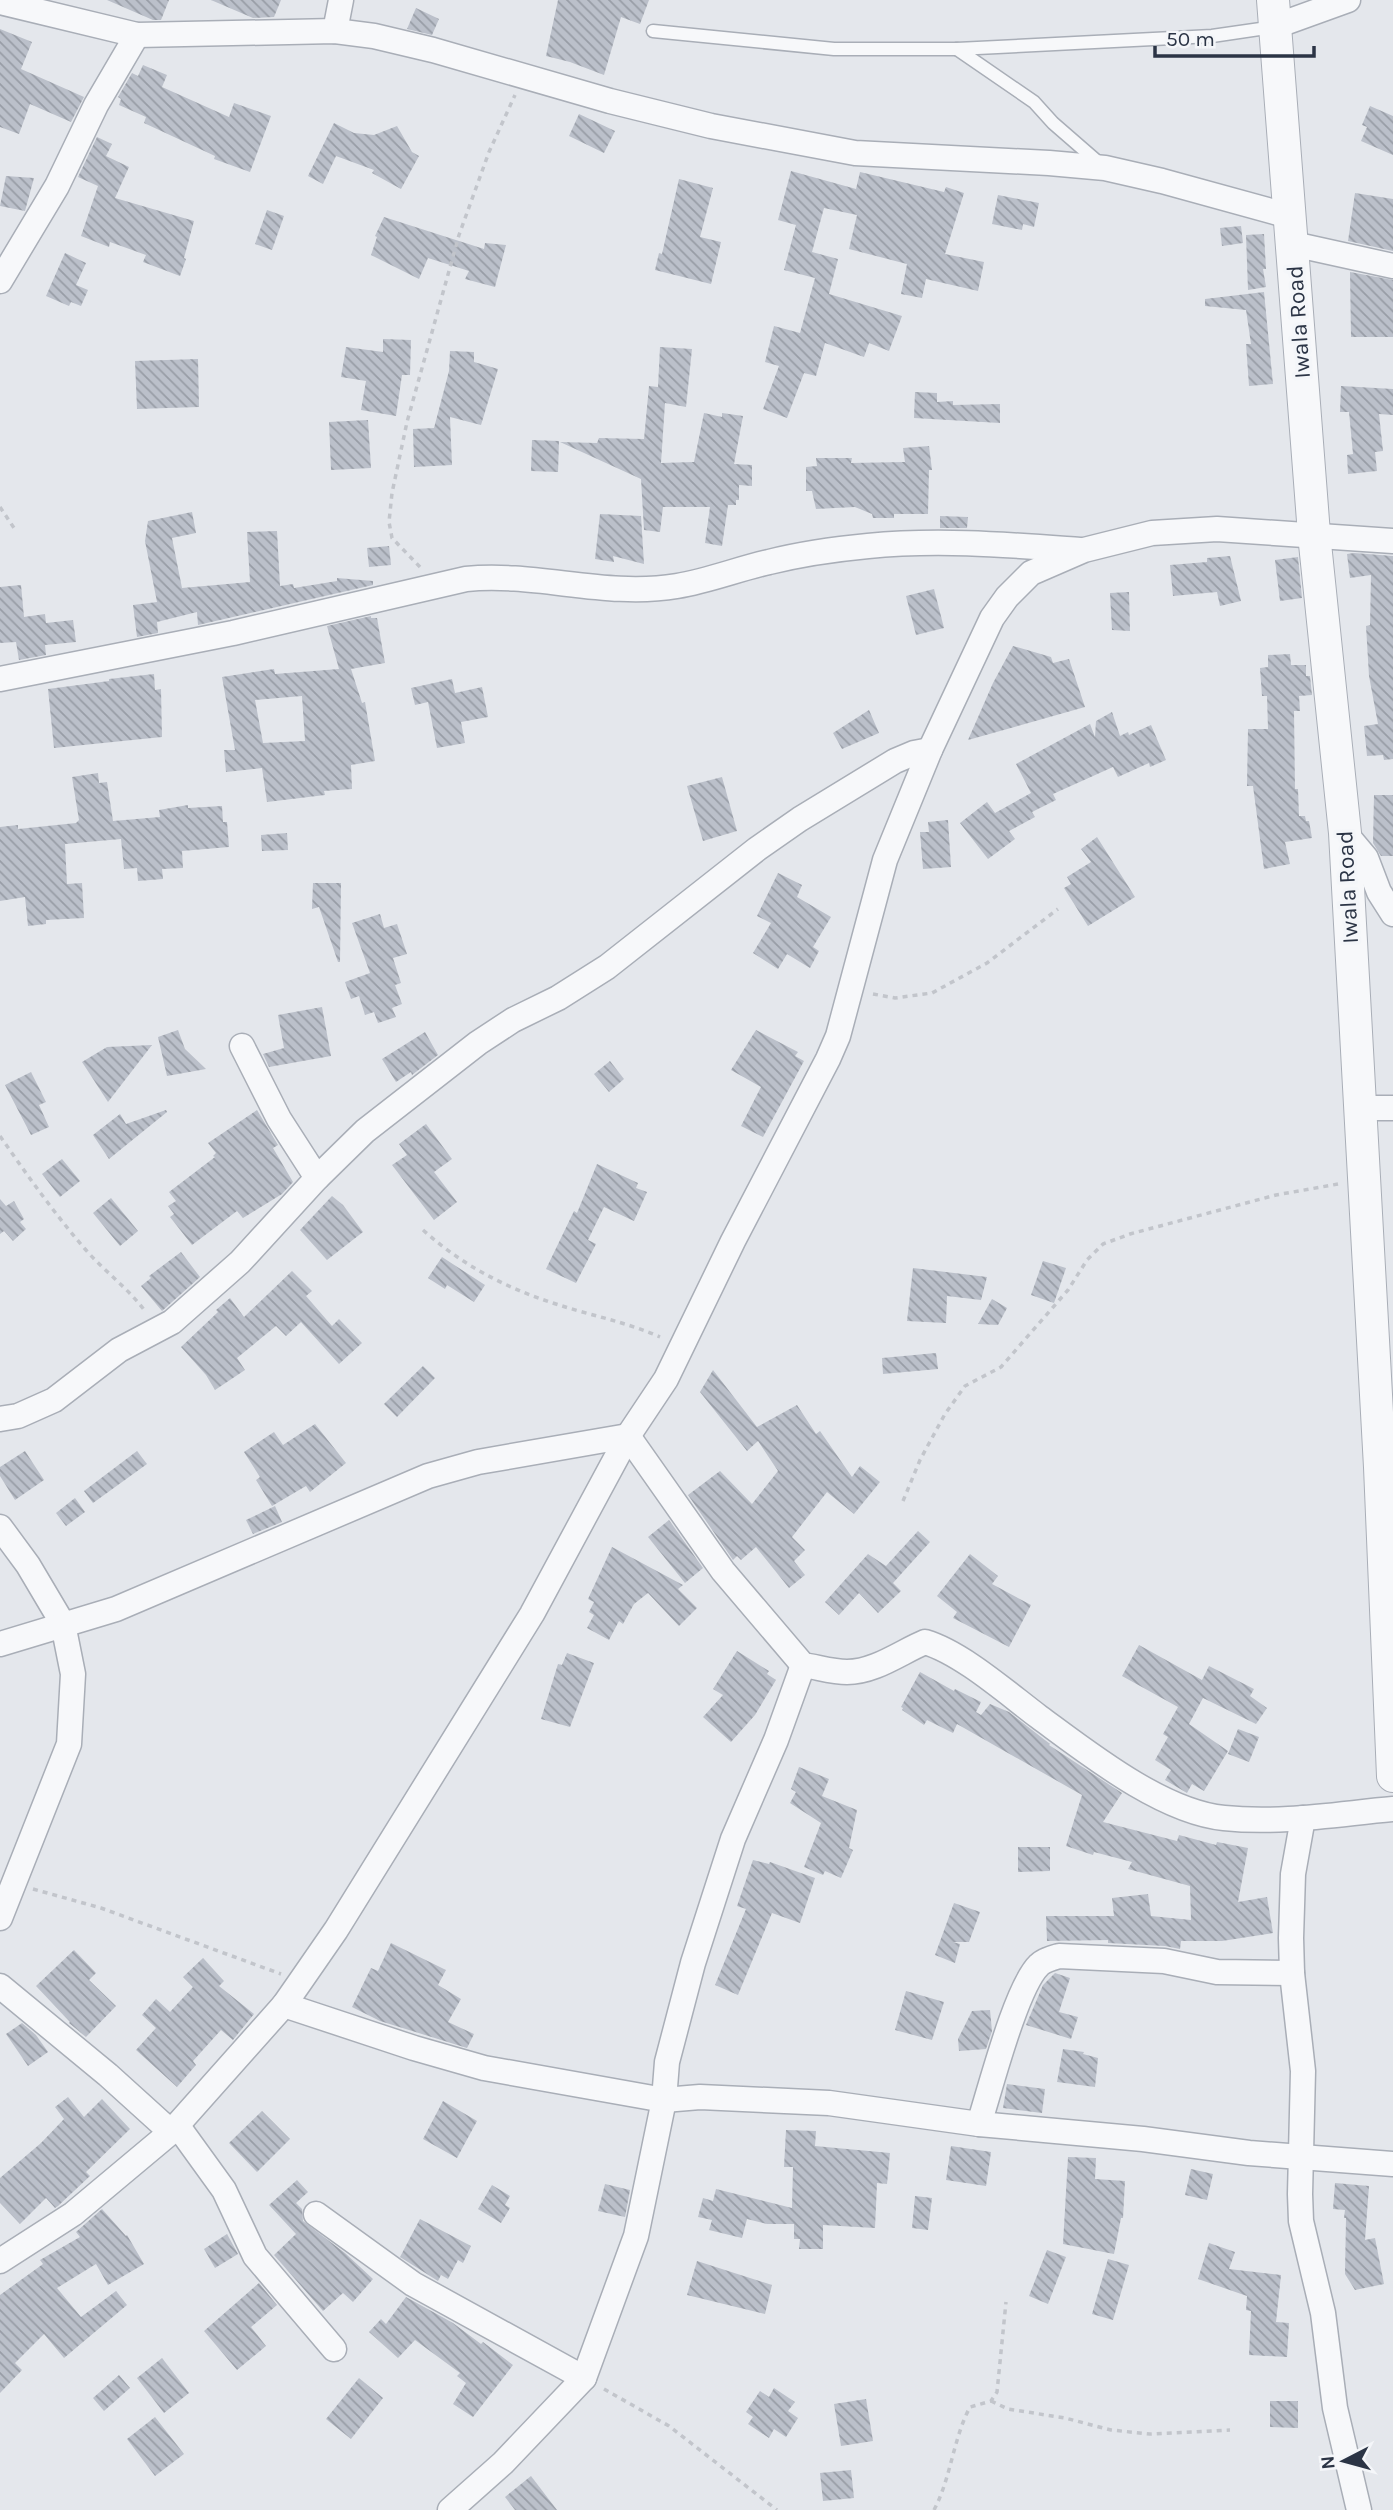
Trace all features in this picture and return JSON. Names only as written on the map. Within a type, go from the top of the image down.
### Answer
[{"type":"street","points":[[335,31],[341,0]]},
{"type":"street","points":[[1275,13],[1348,0]]},
{"type":"street","points":[[0,2],[137,35],[335,31],[374,36],[711,126],[855,153],[1105,168],[1162,181],[1393,266]]},
{"type":"street","name":"Iwala Road","points":[[1275,13],[1314,534],[1345,833],[1364,1179],[1387,1467],[1393,1773]]},
{"type":"street","points":[[0,281],[57,186],[96,105],[137,35]]},
{"type":"street","points":[[0,2260],[73,2214],[174,2128],[284,2005],[336,1930],[533,1614],[628,1436],[666,1379],[733,1241],[828,1059],[838,1036],[885,860],[930,750],[992,618],[1007,597],[1031,573],[1084,550],[1152,533],[1217,529],[1393,541]]},
{"type":"street","points":[[0,679],[233,633],[440,585],[486,577],[597,588],[676,587],[771,561],[869,546],[982,543],[1084,550]]},
{"type":"street","points":[[0,1419],[18,1416],[54,1400],[120,1350],[172,1322],[240,1262],[317,1178],[365,1131],[478,1043],[607,967],[757,849],[800,819],[895,761],[930,750]]},
{"type":"street","points":[[1345,833],[1366,858],[1380,892],[1393,914]]},
{"type":"street","points":[[242,1046],[279,1119],[317,1178]]},
{"type":"street","points":[[1360,1108],[1393,1108]]},
{"type":"street","points":[[0,1644],[116,1609],[428,1476],[478,1462],[628,1436]]},
{"type":"street","points":[[628,1436],[723,1571],[803,1665],[848,1672],[865,1669],[925,1642],[952,1654],[1136,1784],[1179,1807],[1221,1818],[1303,1818],[1393,1809]]},
{"type":"street","points":[[0,1527],[28,1565],[63,1625],[73,1674],[69,1744],[0,1918]]},
{"type":"street","points":[[450,2510],[503,2463],[584,2378],[636,2236],[664,2101],[667,2062],[713,1901],[733,1839],[776,1740],[803,1665]]},
{"type":"street","points":[[1303,1818],[1293,1874],[1292,1973],[1303,2071],[1301,2221],[1323,2313],[1335,2408],[1359,2510]]},
{"type":"street","points":[[979,2124],[1024,1991],[1039,1966],[1048,1960],[1059,1956],[1164,1961],[1217,1972],[1292,1973]]},
{"type":"street","points":[[0,1986],[174,2128],[224,2190],[255,2256],[334,2349]]},
{"type":"street","points":[[284,2005],[414,2048],[484,2067],[664,2101],[701,2097],[829,2103],[979,2124],[1143,2139],[1249,2153],[1393,2164]]},
{"type":"street","points":[[316,2214],[413,2284],[584,2378]]},
{"type":"lane","points":[[653,32],[834,49],[957,49],[1200,37],[1275,13]]},
{"type":"lane","points":[[957,49],[1034,102],[1105,168]]},
{"type":"path","points":[[440,585],[407,556],[392,538],[389,522],[392,492],[407,422],[458,235],[489,152],[523,77]]},
{"type":"path","points":[[0,507],[14,528]]},
{"type":"path","points":[[850,989],[895,998],[932,993],[987,963],[1058,909]]},
{"type":"path","points":[[0,1136],[41,1195],[87,1251],[135,1297],[159,1330]]},
{"type":"path","points":[[903,1501],[926,1449],[965,1385],[1001,1367],[1068,1290],[1087,1260],[1103,1244],[1130,1234],[1276,1195],[1364,1179]]},
{"type":"path","points":[[423,1230],[442,1247],[486,1277],[579,1311],[638,1327],[682,1345]]},
{"type":"path","points":[[15,1883],[101,1908],[300,1982]]},
{"type":"path","points":[[934,2510],[955,2452],[962,2421],[970,2407],[991,2401],[998,2392],[1006,2302]]},
{"type":"path","points":[[584,2378],[669,2426],[777,2510]]},
{"type":"path","points":[[991,2401],[1008,2409],[1065,2418],[1111,2430],[1150,2434],[1230,2430]]},
{"type":"building","points":[[107,0],[169,0],[161,20],[153,20]]},
{"type":"building","points":[[211,0],[281,0],[274,17],[253,18]]},
{"type":"building","points":[[558,0],[649,0],[640,24],[621,17],[604,75],[546,56]]},
{"type":"building","points":[[416,8],[439,19],[432,35],[407,29]]},
{"type":"building","points":[[0,29],[32,42],[21,69],[84,97],[71,122],[30,104],[19,134],[0,127]]},
{"type":"building","points":[[143,65],[167,75],[162,87],[229,117],[234,103],[271,116],[250,172],[214,159],[215,156],[144,123],[146,117],[119,105],[121,99],[118,97],[132,73],[138,76]]},
{"type":"building","points":[[1370,106],[1393,116],[1393,155],[1361,141],[1367,127],[1362,125]]},
{"type":"building","points":[[579,114],[615,131],[604,153],[569,136]]},
{"type":"building","points":[[334,123],[354,133],[374,135],[397,126],[412,152],[419,156],[401,189],[372,173],[374,170],[336,156],[323,184],[308,176]]},
{"type":"building","points":[[97,137],[112,144],[106,156],[129,167],[115,198],[194,221],[180,276],[143,262],[146,255],[110,242],[109,247],[81,236],[98,186],[78,177]]},
{"type":"building","points":[[791,171],[856,189],[860,172],[944,192],[946,187],[964,193],[945,254],[984,262],[978,291],[926,279],[922,298],[901,294],[907,264],[849,249],[857,215],[824,208],[812,252],[838,259],[829,294],[902,316],[889,351],[869,343],[864,357],[825,343],[816,376],[804,373],[787,418],[763,409],[779,366],[765,362],[774,326],[800,333],[815,278],[784,270],[796,225],[778,220]]},
{"type":"building","points":[[6,176],[34,178],[25,211],[0,206]]},
{"type":"building","points":[[679,179],[713,188],[700,237],[721,242],[711,284],[655,270],[659,253],[662,254]]},
{"type":"building","points":[[1355,193],[1393,199],[1393,251],[1348,241]]},
{"type":"building","points":[[998,195],[1039,203],[1034,227],[1023,224],[1022,230],[992,224]]},
{"type":"building","points":[[267,210],[284,216],[272,250],[255,244]]},
{"type":"building","points":[[384,217],[484,249],[485,243],[506,245],[495,287],[465,279],[469,271],[428,258],[419,279],[371,255],[377,237],[375,236]]},
{"type":"building","points":[[1241,226],[1243,243],[1222,246],[1220,228]]},
{"type":"building","points":[[1264,234],[1266,269],[1263,269],[1266,287],[1248,290],[1246,235]]},
{"type":"building","points":[[65,253],[86,263],[76,285],[88,290],[81,306],[71,302],[69,306],[46,296]]},
{"type":"building","points":[[1350,272],[1393,280],[1393,337],[1351,337]]},
{"type":"building","points":[[1264,292],[1273,384],[1249,386],[1246,344],[1251,344],[1246,310],[1205,306],[1205,299]]},
{"type":"building","points":[[383,339],[411,340],[410,375],[402,375],[396,416],[361,410],[366,381],[341,377],[346,347],[383,352]]},
{"type":"building","points":[[660,347],[692,349],[686,407],[665,403],[661,463],[694,462],[704,413],[722,417],[722,413],[743,416],[734,464],[752,465],[752,486],[739,485],[739,500],[736,500],[736,505],[728,505],[722,546],[705,543],[710,507],[663,507],[660,532],[644,530],[641,479],[560,442],[597,443],[599,438],[644,439],[649,386],[658,387]]},
{"type":"building","points":[[450,351],[474,352],[474,362],[498,369],[481,425],[450,417],[452,465],[414,467],[413,429],[434,428],[449,371]]},
{"type":"building","points":[[198,359],[199,407],[137,409],[135,361]]},
{"type":"building","points":[[1341,386],[1393,389],[1393,415],[1379,414],[1383,451],[1375,452],[1377,471],[1348,474],[1347,455],[1353,454],[1349,412],[1340,412]]},
{"type":"building","points":[[915,392],[937,393],[937,402],[953,401],[953,405],[1000,404],[1000,423],[914,418]]},
{"type":"building","points":[[368,420],[371,468],[331,470],[329,422]]},
{"type":"building","points":[[532,440],[559,441],[558,472],[531,471]]},
{"type":"building","points":[[929,446],[932,470],[929,470],[928,514],[894,514],[894,518],[873,518],[872,514],[855,507],[816,509],[812,491],[806,491],[806,467],[817,466],[816,458],[852,458],[851,463],[905,462],[903,448]]},
{"type":"building","points":[[192,512],[196,533],[172,538],[182,588],[250,582],[247,532],[277,531],[280,586],[293,584],[294,588],[337,581],[337,578],[373,581],[373,585],[198,625],[197,612],[157,622],[158,633],[137,637],[133,605],[157,602],[145,541],[148,521]]},
{"type":"building","points":[[600,514],[641,516],[644,564],[613,556],[614,562],[595,559]]},
{"type":"building","points":[[940,516],[968,517],[967,528],[940,528]]},
{"type":"building","points":[[389,546],[391,565],[369,567],[367,548]]},
{"type":"building","points":[[1347,554],[1393,556],[1393,759],[1384,760],[1383,755],[1367,756],[1364,726],[1378,724],[1369,676],[1366,626],[1370,625],[1371,575],[1350,578]]},
{"type":"building","points":[[1230,556],[1241,601],[1220,606],[1217,592],[1173,596],[1170,565],[1207,562],[1207,558]]},
{"type":"building","points":[[1298,557],[1302,598],[1280,601],[1275,560]]},
{"type":"building","points":[[21,585],[24,617],[45,614],[46,623],[73,620],[76,642],[45,645],[46,655],[19,660],[16,642],[0,643],[0,587]]},
{"type":"building","points":[[934,589],[944,628],[916,635],[906,596]]},
{"type":"building","points":[[1129,592],[1130,631],[1112,630],[1110,593]]},
{"type":"building","points":[[371,616],[377,618],[385,663],[351,669],[362,703],[365,702],[375,761],[351,765],[352,789],[324,791],[325,795],[267,802],[262,768],[226,772],[224,750],[235,750],[222,677],[274,669],[275,674],[339,669],[327,626]],"holes":[[[302,696],[305,741],[263,743],[255,700]]]},
{"type":"building","points":[[1013,646],[1051,657],[1053,663],[1069,659],[1085,707],[968,740],[993,683]]},
{"type":"building","points":[[1290,654],[1291,665],[1306,665],[1306,676],[1310,676],[1312,695],[1299,696],[1300,711],[1294,711],[1295,789],[1298,789],[1299,816],[1305,816],[1306,821],[1309,821],[1312,838],[1285,842],[1290,864],[1264,869],[1253,786],[1247,786],[1248,729],[1268,729],[1267,696],[1262,696],[1260,668],[1268,667],[1268,655]]},
{"type":"building","points":[[154,674],[155,690],[161,689],[162,737],[54,748],[48,689]]},
{"type":"building","points":[[452,679],[455,693],[482,687],[488,717],[461,722],[465,743],[437,748],[428,702],[415,705],[411,688]]},
{"type":"building","points":[[869,710],[879,733],[842,749],[833,733]]},
{"type":"building","points":[[1112,712],[1120,736],[1151,725],[1166,760],[1150,767],[1149,763],[1118,777],[1113,767],[1053,794],[1056,800],[1032,812],[1035,817],[1009,831],[1015,839],[988,859],[960,823],[987,802],[995,813],[1031,793],[1016,764],[1090,724],[1095,737],[1096,721]]},
{"type":"building","points":[[98,773],[99,783],[107,782],[113,821],[160,817],[159,810],[188,805],[188,808],[222,806],[223,822],[227,822],[229,847],[182,851],[183,868],[162,869],[163,879],[138,881],[137,868],[124,869],[121,839],[65,844],[67,884],[82,883],[84,918],[46,920],[46,924],[28,926],[25,897],[0,901],[0,827],[18,825],[18,829],[76,823],[79,820],[72,777]]},
{"type":"building","points":[[722,777],[737,831],[703,841],[687,786]]},
{"type":"building","points":[[1374,795],[1393,795],[1393,856],[1381,856],[1373,843]]},
{"type":"building","points":[[948,820],[951,867],[923,869],[920,832],[929,832],[928,822]]},
{"type":"building","points":[[287,833],[288,850],[262,851],[261,835]]},
{"type":"building","points":[[1097,837],[1135,897],[1088,926],[1064,888],[1071,884],[1067,877],[1091,862],[1081,849]]},
{"type":"building","points":[[778,873],[802,885],[797,897],[831,917],[813,947],[819,951],[810,968],[787,954],[778,969],[753,953],[771,923],[757,916]]},
{"type":"building","points":[[313,883],[341,883],[340,962],[319,907],[312,909]]},
{"type":"building","points":[[380,914],[384,928],[397,924],[407,954],[393,958],[401,983],[395,985],[402,1004],[392,1008],[396,1017],[378,1023],[374,1012],[365,1015],[359,996],[351,999],[345,982],[370,973],[352,923]]},
{"type":"building","points":[[322,1007],[331,1056],[269,1067],[263,1054],[284,1048],[278,1015]]},
{"type":"building","points":[[178,1030],[185,1049],[206,1069],[167,1076],[158,1037]]},
{"type":"building","points":[[756,1030],[798,1052],[795,1056],[804,1061],[763,1137],[741,1126],[761,1087],[731,1070]]},
{"type":"building","points":[[425,1032],[438,1055],[412,1075],[411,1072],[396,1082],[382,1059]]},
{"type":"building","points":[[152,1045],[108,1102],[82,1062],[107,1047]]},
{"type":"building","points":[[610,1061],[624,1079],[609,1092],[594,1074]]},
{"type":"building","points":[[31,1072],[46,1102],[39,1105],[49,1127],[31,1135],[5,1085]]},
{"type":"building","points":[[166,1110],[167,1112],[109,1159],[93,1135],[120,1114],[126,1124]]},
{"type":"building","points":[[257,1110],[278,1145],[273,1148],[293,1182],[282,1194],[243,1218],[237,1211],[192,1245],[170,1217],[174,1214],[168,1206],[176,1201],[169,1192],[215,1157],[213,1156],[216,1153],[208,1143]]},
{"type":"building","points":[[426,1124],[452,1159],[434,1172],[457,1202],[434,1220],[392,1165],[407,1155],[399,1144]]},
{"type":"building","points":[[62,1159],[80,1181],[60,1197],[42,1174]]},
{"type":"building","points":[[597,1164],[638,1183],[636,1188],[647,1192],[634,1221],[604,1207],[588,1240],[596,1244],[576,1283],[546,1269],[574,1211],[577,1213]]},
{"type":"building","points":[[332,1196],[343,1205],[363,1232],[327,1260],[300,1230]]},
{"type":"building","points":[[111,1198],[138,1231],[120,1246],[93,1213]]},
{"type":"building","points":[[0,1199],[6,1206],[14,1201],[24,1219],[20,1222],[26,1229],[13,1241],[4,1231],[0,1234]]},
{"type":"building","points":[[181,1252],[200,1277],[162,1311],[141,1286],[151,1278],[149,1276]]},
{"type":"building","points":[[442,1257],[485,1285],[474,1302],[447,1285],[445,1289],[428,1278]]},
{"type":"building","points":[[1043,1261],[1066,1268],[1054,1303],[1031,1295]]},
{"type":"building","points":[[913,1268],[987,1277],[981,1300],[947,1296],[946,1323],[907,1321]]},
{"type":"building","points":[[292,1271],[312,1291],[306,1296],[332,1326],[339,1319],[362,1343],[339,1364],[301,1322],[286,1336],[276,1326],[237,1358],[245,1370],[215,1390],[206,1375],[181,1347],[230,1298],[244,1317]]},
{"type":"building","points":[[992,1299],[1007,1308],[998,1325],[978,1324]]},
{"type":"building","points":[[936,1353],[938,1369],[883,1374],[882,1358]]},
{"type":"building","points":[[423,1366],[435,1378],[397,1417],[384,1404]]},
{"type":"building","points":[[713,1370],[757,1427],[797,1405],[816,1434],[820,1431],[852,1477],[860,1466],[880,1482],[854,1514],[827,1492],[792,1537],[805,1550],[794,1561],[805,1575],[789,1588],[756,1547],[741,1560],[737,1556],[733,1560],[688,1495],[720,1471],[752,1504],[778,1471],[758,1441],[747,1451],[700,1392]]},
{"type":"building","points":[[315,1424],[346,1463],[310,1492],[306,1486],[272,1506],[256,1480],[260,1477],[244,1452],[274,1432],[283,1445]]},
{"type":"building","points":[[25,1451],[44,1480],[15,1500],[0,1476],[0,1467]]},
{"type":"building","points":[[137,1451],[147,1464],[93,1503],[84,1491]]},
{"type":"building","points":[[75,1498],[85,1512],[66,1526],[56,1513]]},
{"type":"building","points":[[275,1506],[282,1522],[253,1534],[246,1520]]},
{"type":"building","points":[[669,1520],[703,1568],[685,1583],[648,1537]]},
{"type":"building","points":[[918,1531],[930,1542],[893,1583],[901,1591],[878,1613],[859,1593],[839,1615],[825,1602],[868,1554],[886,1566]]},
{"type":"building","points":[[612,1547],[683,1585],[678,1589],[697,1608],[679,1626],[648,1593],[634,1604],[623,1624],[619,1621],[609,1640],[587,1628],[594,1615],[589,1612],[594,1602],[588,1599]]},
{"type":"building","points":[[970,1554],[998,1576],[992,1584],[1031,1605],[1009,1647],[953,1618],[957,1612],[937,1596]]},
{"type":"building","points":[[1139,1645],[1202,1680],[1209,1666],[1254,1689],[1250,1696],[1267,1708],[1256,1724],[1203,1698],[1189,1724],[1228,1751],[1204,1791],[1192,1784],[1187,1793],[1165,1780],[1171,1770],[1155,1760],[1168,1737],[1163,1734],[1178,1707],[1122,1676]]},
{"type":"building","points":[[737,1651],[769,1671],[767,1674],[776,1680],[755,1715],[731,1742],[703,1717],[723,1695],[713,1689]]},
{"type":"building","points":[[567,1653],[594,1663],[570,1727],[541,1719],[558,1664],[562,1665]]},
{"type":"building","points":[[920,1672],[981,1702],[976,1712],[981,1715],[990,1704],[1009,1712],[1049,1745],[1122,1793],[1103,1822],[1177,1841],[1179,1835],[1216,1845],[1217,1842],[1248,1848],[1238,1902],[1267,1897],[1273,1933],[1222,1941],[1181,1941],[1180,1949],[1108,1943],[1108,1940],[1047,1941],[1046,1916],[1114,1916],[1112,1898],[1148,1894],[1151,1916],[1191,1920],[1190,1886],[1128,1869],[1132,1862],[1094,1852],[1093,1855],[1066,1846],[1082,1795],[957,1724],[953,1733],[927,1720],[924,1725],[902,1710],[901,1707]]},
{"type":"building","points":[[1238,1729],[1259,1737],[1249,1762],[1228,1754]]},
{"type":"building","points":[[799,1767],[829,1779],[822,1796],[857,1810],[849,1848],[853,1850],[841,1878],[825,1871],[823,1875],[804,1867],[821,1823],[790,1803],[796,1792],[791,1789]]},
{"type":"building","points":[[1018,1847],[1050,1847],[1050,1871],[1018,1872]]},
{"type":"building","points":[[753,1860],[769,1864],[770,1862],[815,1878],[800,1923],[772,1913],[738,1995],[715,1985],[746,1909],[737,1906]]},
{"type":"building","points":[[954,1903],[980,1912],[969,1942],[953,1942],[960,1944],[955,1963],[935,1955]]},
{"type":"building","points":[[391,1943],[446,1970],[438,1985],[461,1999],[448,2022],[474,2034],[467,2048],[380,2021],[352,2007],[371,1968],[378,1971]]},
{"type":"building","points":[[74,1950],[96,1973],[89,1980],[116,2006],[86,2037],[69,2023],[36,1986]]},
{"type":"building","points":[[203,1958],[224,1981],[219,1986],[254,2014],[233,2040],[221,2030],[193,2061],[196,2065],[177,2087],[136,2050],[156,2028],[142,2015],[156,1999],[170,2012],[193,1987],[183,1977]]},
{"type":"building","points":[[1055,1973],[1070,1978],[1059,2012],[1078,2017],[1071,2039],[1026,2025],[1043,1985]]},
{"type":"building","points":[[906,1991],[944,2002],[932,2040],[895,2030]]},
{"type":"building","points":[[990,2010],[992,2031],[986,2049],[959,2051],[958,2039],[972,2011]]},
{"type":"building","points":[[22,2023],[36,2035],[48,2052],[28,2066],[6,2034]]},
{"type":"building","points":[[1063,2049],[1084,2052],[1083,2054],[1098,2058],[1095,2087],[1057,2082]]},
{"type":"building","points":[[1007,2084],[1045,2089],[1042,2113],[1003,2108]]},
{"type":"building","points":[[68,2097],[84,2117],[102,2099],[130,2129],[86,2172],[90,2176],[58,2206],[55,2208],[46,2198],[20,2224],[0,2203],[0,2178],[64,2119],[55,2107]]},
{"type":"building","points":[[443,2101],[477,2121],[457,2158],[423,2139]]},
{"type":"building","points":[[262,2111],[290,2139],[257,2172],[229,2143]]},
{"type":"building","points":[[786,2130],[816,2131],[815,2146],[890,2153],[887,2184],[877,2183],[875,2228],[823,2225],[823,2249],[799,2249],[800,2239],[794,2239],[794,2224],[767,2224],[747,2219],[742,2238],[709,2230],[712,2220],[698,2217],[703,2198],[713,2201],[716,2189],[792,2208],[793,2167],[784,2167]]},
{"type":"building","points":[[951,2146],[991,2152],[986,2186],[946,2180]]},
{"type":"building","points":[[1068,2157],[1096,2158],[1095,2179],[1125,2181],[1123,2218],[1114,2254],[1063,2244]]},
{"type":"building","points":[[1191,2169],[1213,2174],[1207,2200],[1185,2195]]},
{"type":"building","points":[[297,2180],[308,2192],[296,2203],[302,2209],[303,2221],[345,2253],[373,2279],[353,2302],[343,2293],[323,2311],[274,2255],[296,2234],[269,2205]]},
{"type":"building","points":[[1335,2183],[1369,2186],[1365,2240],[1375,2238],[1384,2284],[1355,2290],[1345,2274],[1346,2218],[1345,2210],[1333,2209]]},
{"type":"building","points":[[605,2184],[630,2190],[625,2217],[598,2211]]},
{"type":"building","points":[[492,2185],[510,2196],[505,2205],[510,2208],[501,2223],[478,2209]]},
{"type":"building","points":[[915,2196],[932,2198],[928,2230],[912,2228]]},
{"type":"building","points":[[102,2209],[127,2235],[144,2264],[108,2285],[96,2264],[57,2288],[81,2317],[116,2291],[127,2305],[64,2358],[44,2334],[15,2363],[22,2370],[0,2393],[0,2295],[43,2264],[40,2260],[80,2237],[76,2232]]},
{"type":"building","points":[[420,2219],[471,2246],[463,2263],[458,2260],[448,2279],[441,2275],[438,2281],[400,2257]]},
{"type":"building","points":[[227,2234],[238,2254],[215,2268],[204,2249]]},
{"type":"building","points":[[1209,2243],[1235,2252],[1229,2269],[1281,2275],[1276,2322],[1289,2323],[1287,2357],[1249,2355],[1251,2311],[1246,2310],[1247,2296],[1198,2279]]},
{"type":"building","points":[[1047,2250],[1066,2257],[1048,2304],[1029,2296]]},
{"type":"building","points":[[1108,2259],[1129,2265],[1113,2320],[1092,2314]]},
{"type":"building","points":[[697,2261],[772,2285],[765,2314],[687,2295]]},
{"type":"building","points":[[259,2283],[277,2305],[251,2327],[266,2346],[237,2370],[204,2331]]},
{"type":"building","points":[[406,2297],[453,2323],[481,2344],[483,2342],[513,2365],[473,2417],[453,2404],[466,2383],[457,2376],[460,2373],[415,2340],[398,2358],[369,2332],[381,2319],[386,2324]]},
{"type":"building","points":[[162,2358],[189,2393],[164,2413],[137,2378]]},
{"type":"building","points":[[119,2375],[130,2388],[104,2411],[93,2398]]},
{"type":"building","points":[[359,2378],[383,2398],[351,2439],[326,2419]]},
{"type":"building","points":[[774,2388],[795,2402],[788,2411],[798,2418],[786,2437],[774,2429],[769,2438],[748,2424],[753,2417],[746,2412],[760,2391],[769,2397]]},
{"type":"building","points":[[866,2399],[873,2441],[841,2446],[834,2404]]},
{"type":"building","points":[[1270,2401],[1298,2401],[1298,2428],[1270,2427]]},
{"type":"building","points":[[155,2417],[184,2454],[155,2476],[127,2439]]},
{"type":"building","points":[[851,2470],[854,2498],[823,2501],[820,2473]]},
{"type":"building","points":[[531,2476],[557,2510],[515,2510],[505,2497]]}]
